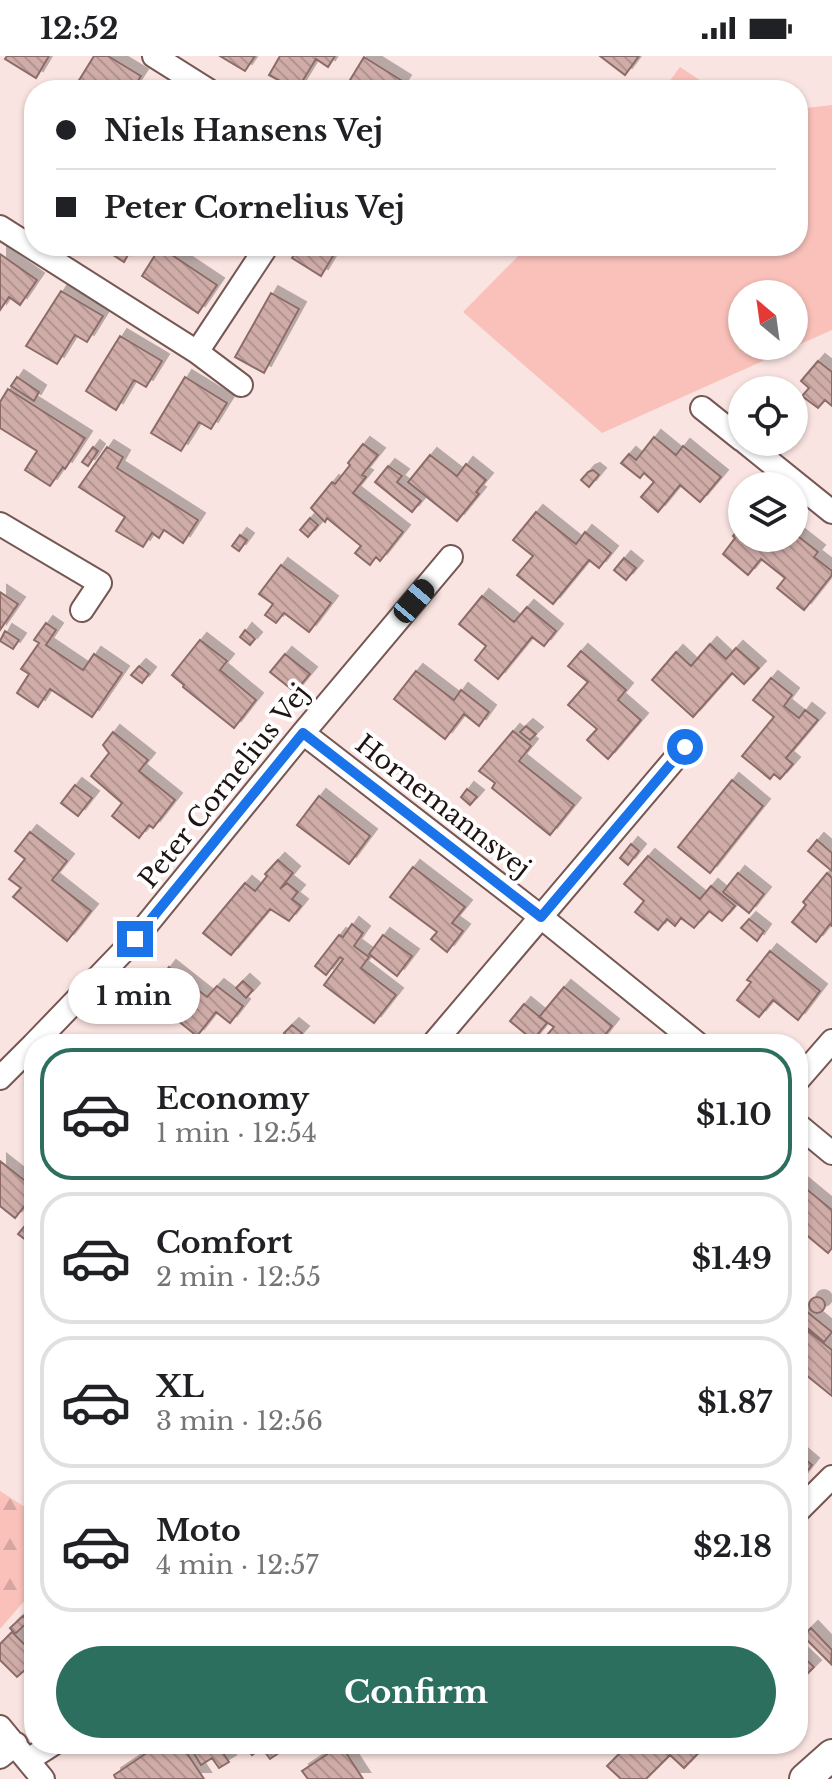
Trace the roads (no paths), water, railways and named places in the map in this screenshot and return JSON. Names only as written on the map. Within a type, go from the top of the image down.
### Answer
[{"type":"street","points":[[154,56],[192,80]]},
{"type":"street","points":[[0,227],[24,242]]},
{"type":"street","points":[[46,256],[197,352],[241,385]]},
{"type":"street","points":[[197,352],[260,256]]},
{"type":"street","points":[[702,408],[728,429]]},
{"type":"street","points":[[762,456],[832,512]]},
{"type":"street","points":[[0,524],[100,583],[82,610]]},
{"type":"street","name":"Peter Cornelius Vej","points":[[44,1034],[135,939],[451,557]]},
{"type":"street","name":"Hornemannsvej","points":[[303,733],[541,917],[686,1034]]},
{"type":"street","points":[[442,1034],[685,747]]},
{"type":"street","points":[[808,1069],[832,1041]]},
{"type":"street","name":"Peter Cornelius Vej","points":[[0,1078],[24,1054]]},
{"type":"street","points":[[808,1133],[832,1153]]},
{"type":"street","points":[[808,1501],[832,1477]]},
{"type":"street","points":[[0,1727],[15,1754],[43,1779]]},
{"type":"street","points":[[805,1779],[832,1755]]}]
